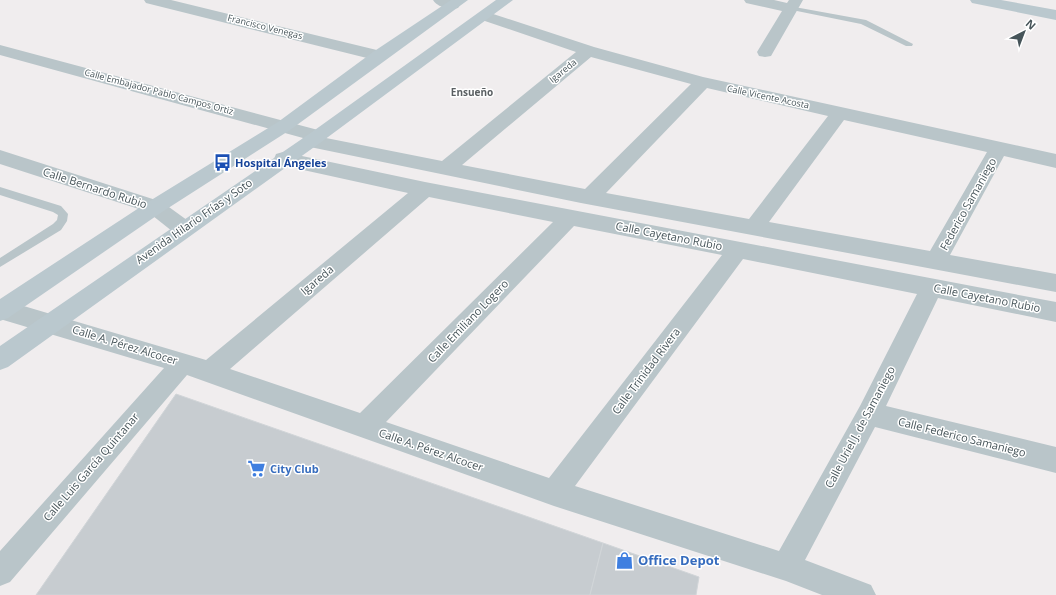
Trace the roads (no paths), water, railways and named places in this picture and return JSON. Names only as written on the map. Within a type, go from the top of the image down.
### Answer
[{"type":"street","name":"Francisco Venegas","points":[[151,0],[379,56]]},
{"type":"street","points":[[208,13],[224,0]]},
{"type":"street","name":"Avenida Hilario Frías y Soto","points":[[0,359],[314,138],[506,0]]},
{"type":"street","points":[[751,0],[794,4],[765,52]]},
{"type":"street","points":[[977,0],[1056,15]]},
{"type":"street","points":[[1,310],[155,207],[284,126],[452,2]]},
{"type":"street","name":"Calle Vicente Acosta","points":[[484,16],[588,51],[703,82],[1056,161]]},
{"type":"street","name":"Calle Embajador Pablo Campos Ortiz","points":[[0,50],[284,126],[314,138]]},
{"type":"street","name":"Igareda","points":[[446,168],[588,51]]},
{"type":"street","points":[[590,197],[703,82]]},
{"type":"street","points":[[754,227],[840,113]]},
{"type":"street","points":[[314,138],[446,168],[590,197],[1056,283]]},
{"type":"street","name":"Federico Samaniego","points":[[936,260],[999,148]]},
{"type":"street","name":"Calle Bernardo Rubio","points":[[0,157],[155,207],[184,229]]},
{"type":"street","name":"Calle Cayetano Rubio","points":[[283,159],[425,189],[570,216],[1056,312]]},
{"type":"street","name":"Igareda","points":[[209,372],[425,189]]},
{"type":"street","name":"Calle Emiliano Logero","points":[[365,426],[570,216]]},
{"type":"street","name":"Calle Trinidad Rivera","points":[[554,493],[738,250]]},
{"type":"street","name":"Calle Uriel J. de Samaniego","points":[[786,567],[869,414],[932,287]]},
{"type":"street","name":"Calle A. Pérez Alcocer","points":[[1,310],[52,323],[183,363],[554,493],[786,567],[862,595]]},
{"type":"street","name":"Calle Luis García Quintanar","points":[[0,572],[183,363]]},
{"type":"street","name":"Calle Federico Samaniego","points":[[869,414],[1056,460]]},
{"type":"lane","points":[[794,4],[863,22],[909,44]]},
{"type":"lane","points":[[0,191],[57,209],[63,214],[62,221],[57,227],[0,263]]},
{"type":"place","name":"Hospital Ángeles","points":[[222,163]]},
{"type":"place","name":"City Club","points":[[257,469]]},
{"type":"place","name":"Office Depot","points":[[625,560]]},
{"type":"district","name":"Ensueño","points":[[472,92]]}]
